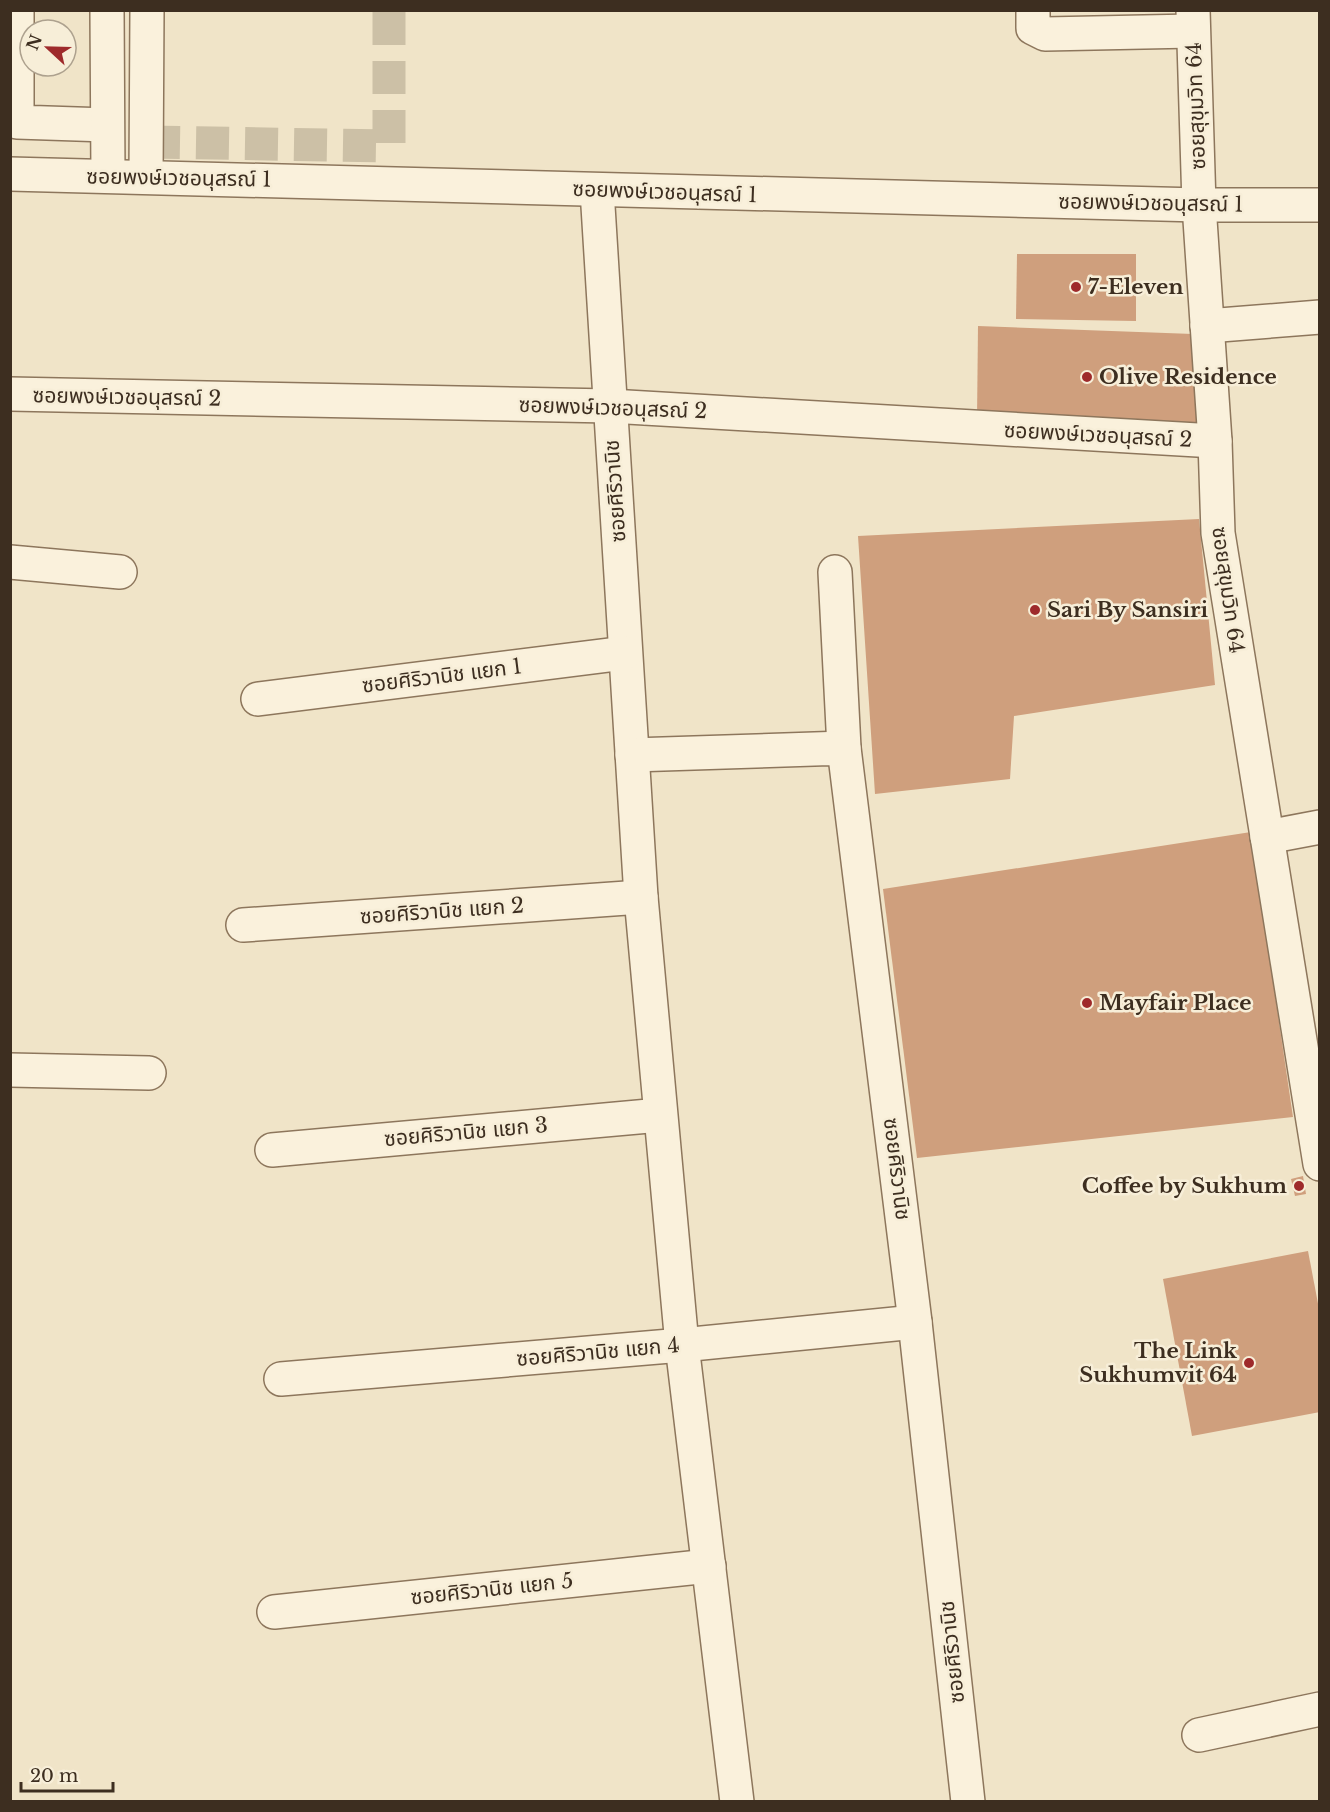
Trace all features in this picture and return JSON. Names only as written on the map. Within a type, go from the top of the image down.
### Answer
[{"type":"street","points":[[17,10],[17,123],[107,125]]},
{"type":"street","points":[[107,10],[108,176]]},
{"type":"street","points":[[146,176],[147,10]]},
{"type":"street","points":[[1033,10],[1033,27],[1045,34],[1193,21]]},
{"type":"street","name":"ซอยสุขุมวิท 64","points":[[1193,21],[1198,205],[1215,441],[1218,533],[1320,1164]]},
{"type":"street","name":"ซอยพงษ์เวชอนุสรณ์ 1","points":[[10,174],[1198,205],[1320,205]]},
{"type":"street","name":"ซอยศิริวานิช","points":[[597,190],[641,897],[682,1345],[737,1802]]},
{"type":"street","points":[[1207,326],[1320,317]]},
{"type":"street","name":"ซอยพงษ์เวชอนุสรณ์ 2","points":[[10,394],[610,406],[1215,441]]},
{"type":"street","points":[[10,562],[120,572]]},
{"type":"street","name":"ซอยศิริวานิช","points":[[835,572],[844,748],[915,1322],[968,1802]]},
{"type":"street","name":"ซอยศิริวานิช แยก 1","points":[[258,699],[625,653]]},
{"type":"street","points":[[632,755],[844,748]]},
{"type":"street","points":[[1267,837],[1320,827]]},
{"type":"street","name":"ซอยศิริวานิช แยก 2","points":[[243,925],[641,897]]},
{"type":"street","points":[[10,1070],[149,1073]]},
{"type":"street","name":"ซอยศิริวานิช แยก 3","points":[[272,1150],[660,1115]]},
{"type":"street","name":"ซอยศิริวานิช แยก 4","points":[[281,1379],[682,1345],[915,1322]]},
{"type":"street","name":"ซอยศิริวานิช แยก 5","points":[[274,1612],[709,1566]]},
{"type":"street","points":[[1198,1735],[1320,1708]]},
{"type":"building","name":"7-Eleven","points":[[1017,254],[1136,254],[1136,321],[1016,319]]},
{"type":"building","name":"Olive Residence","points":[[978,326],[1193,334],[1200,431],[977,419]]},
{"type":"building","name":"Sari By Sansiri","points":[[1199,519],[1215,685],[1014,716],[1010,779],[875,794],[858,536]]},
{"type":"building","name":"Mayfair Place","points":[[1251,832],[1293,1117],[917,1158],[883,889]]},
{"type":"building","name":"Coffee by Sukhum","points":[[1303,1176],[1306,1194],[1295,1196],[1291,1179]]},
{"type":"building","name":"The Link Sukhumvit 64","points":[[1308,1251],[1320,1314],[1320,1412],[1192,1436],[1163,1279]]},
{"type":"tunnel","points":[[147,142],[389,146],[389,10]]},
{"type":"place","name":"7-Eleven","points":[[1076,287]]},
{"type":"place","name":"Olive Residence","points":[[1087,377]]},
{"type":"place","name":"Sari By Sansiri","points":[[1035,610]]},
{"type":"place","name":"Mayfair Place","points":[[1087,1003]]},
{"type":"place","name":"Coffee by Sukhum","points":[[1299,1186]]},
{"type":"place","name":"The Link Sukhumvit 64","points":[[1249,1363]]}]
